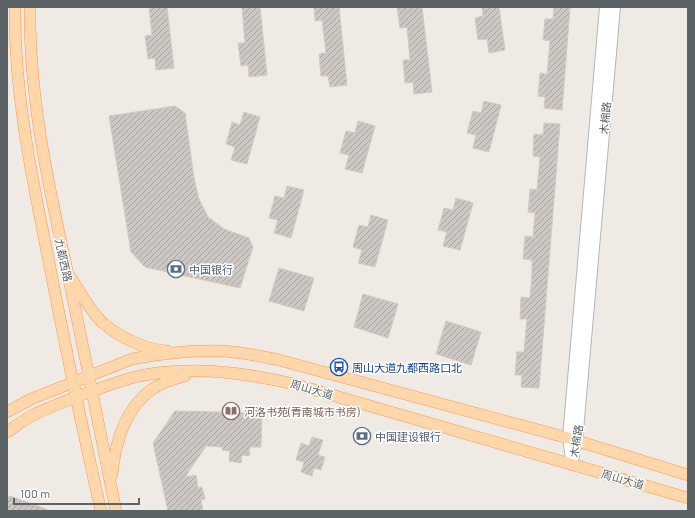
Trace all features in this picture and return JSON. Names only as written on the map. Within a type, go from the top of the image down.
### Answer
[{"type":"main road","name":"九都西路","points":[[15,7],[15,28],[20,91],[29,160],[75,397],[101,511]]},
{"type":"main road","name":"九都西路","points":[[30,7],[29,28],[33,90],[43,158],[116,511]]},
{"type":"main road","name":"木棉路","points":[[572,465],[604,7]]},
{"type":"main road","name":"木棉路","points":[[573,440],[615,7]]},
{"type":"main road","points":[[67,271],[84,299],[103,322],[132,342],[161,350],[196,352]]},
{"type":"main road","name":"周山大道","points":[[7,412],[31,399],[132,359],[196,352],[218,351],[240,353],[279,360],[573,440],[688,475]]},
{"type":"main road","name":"周山大道","points":[[7,432],[34,414],[112,384],[135,377],[157,373],[206,371],[247,375],[294,384],[688,498]]},
{"type":"main road","points":[[112,487],[114,460],[120,435],[126,421],[142,397],[164,383],[206,371]]},
{"type":"building","points":[[149,7],[167,7],[174,68],[156,70],[155,58],[148,59],[145,36],[152,35]]},
{"type":"building","points":[[242,7],[260,7],[267,75],[249,77],[248,65],[241,66],[238,43],[245,43]]},
{"type":"building","points":[[314,7],[339,7],[347,85],[330,87],[328,76],[321,76],[319,54],[326,53],[322,20],[315,21]]},
{"type":"building","points":[[397,7],[422,7],[432,92],[414,94],[413,82],[405,83],[403,60],[410,60],[407,27],[400,28]]},
{"type":"building","points":[[482,7],[499,7],[505,50],[489,53],[487,39],[478,40],[475,18],[483,16]]},
{"type":"building","points":[[554,7],[570,8],[562,110],[544,108],[545,97],[538,96],[540,73],[547,74],[550,41],[543,40],[545,19],[553,19]]},
{"type":"building","points":[[484,101],[501,105],[489,152],[473,148],[476,135],[467,133],[473,111],[481,113]]},
{"type":"building","points":[[175,106],[185,113],[194,178],[199,199],[208,217],[224,229],[249,238],[253,247],[240,288],[145,267],[131,252],[109,116]]},
{"type":"building","points":[[244,112],[260,117],[247,164],[231,160],[235,147],[226,144],[232,122],[240,125]]},
{"type":"building","points":[[358,121],[375,126],[362,173],[345,169],[349,155],[340,153],[346,131],[355,133]]},
{"type":"building","points":[[544,123],[560,124],[539,388],[521,387],[522,375],[515,375],[517,352],[524,352],[527,319],[520,319],[521,297],[530,298],[532,274],[532,260],[523,259],[525,236],[533,237],[535,213],[528,212],[530,189],[537,190],[540,157],[533,156],[534,134],[543,135]]},
{"type":"building","points":[[287,186],[304,190],[291,238],[274,233],[278,220],[269,218],[275,196],[284,198]]},
{"type":"building","points":[[456,198],[473,203],[460,250],[443,246],[447,232],[438,230],[444,208],[453,210]]},
{"type":"building","points":[[371,215],[388,220],[375,267],[358,263],[362,250],[353,247],[359,225],[368,227]]},
{"type":"building","points":[[279,268],[314,278],[304,311],[269,301]]},
{"type":"building","points":[[363,294],[398,304],[388,338],[354,327]]},
{"type":"building","points":[[446,321],[481,332],[471,365],[436,354]]},
{"type":"building","points":[[175,411],[262,413],[261,447],[250,447],[249,456],[242,455],[241,463],[229,461],[230,451],[222,450],[223,447],[206,446],[185,477],[196,475],[198,488],[202,487],[205,499],[201,500],[203,511],[168,511],[153,443]]},
{"type":"building","points":[[312,437],[323,440],[318,455],[325,457],[321,470],[314,468],[312,476],[301,472],[304,462],[296,460],[301,443],[309,446]]},
{"type":"building","points":[[10,496],[49,511],[7,511],[7,498]]},
{"type":"place","name":"中国银行","points":[[176,269]]},
{"type":"place","name":"周山大道九都西路口北","points":[[339,367]]},
{"type":"place","name":"河洛书苑(青南城市书房)","points":[[231,411]]},
{"type":"place","name":"中国建设银行","points":[[362,436]]}]
